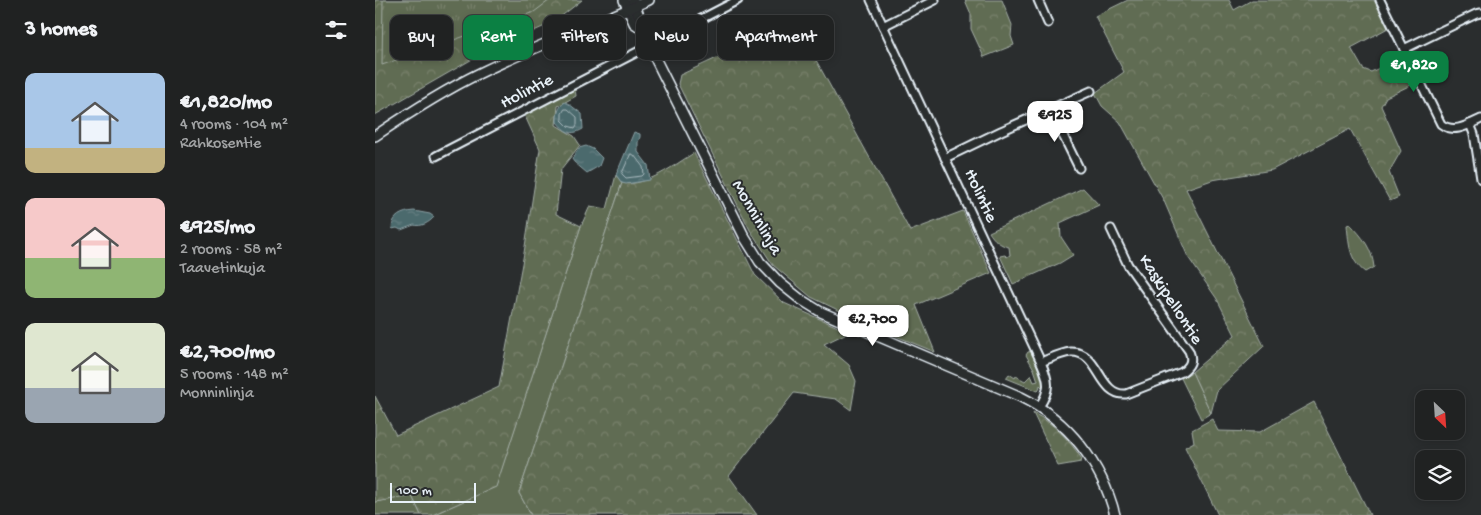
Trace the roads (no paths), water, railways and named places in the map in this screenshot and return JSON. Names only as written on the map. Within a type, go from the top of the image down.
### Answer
[{"type":"street","points":[[375,136],[478,74],[630,4],[649,0]]},
{"type":"street","name":"Holintie","points":[[707,15],[738,0]]},
{"type":"street","name":"Holintie","points":[[871,0],[1047,375],[1048,387],[1045,397],[1039,406]]},
{"type":"street","points":[[883,26],[935,0]]},
{"type":"street","points":[[1039,0],[1048,23]]},
{"type":"street","points":[[1379,0],[1441,124],[1446,128],[1454,129],[1481,119]]},
{"type":"street","name":"Monninlinja","points":[[630,4],[634,23],[636,24]]},
{"type":"street","points":[[1404,49],[1481,13]]},
{"type":"street","name":"Holintie","points":[[436,156],[636,53]]},
{"type":"street","name":"Monninlinja","points":[[656,60],[749,244],[760,262],[780,283],[800,299],[821,312],[1039,406],[1072,435],[1092,461],[1101,477],[1115,515]]},
{"type":"street","points":[[945,158],[1091,91]]},
{"type":"street","points":[[1050,109],[1079,168]]},
{"type":"street","points":[[1470,124],[1474,134],[1481,179]]},
{"type":"street","name":"Kaskipellontie","points":[[1041,362],[1065,353],[1079,353],[1090,360],[1109,388],[1113,392],[1120,394],[1126,394],[1182,372],[1191,362],[1189,351],[1128,265],[1111,229]]},
{"type":"water","points":[[565,102],[582,114],[583,129],[569,132],[557,122],[558,111]]},
{"type":"water","points":[[634,132],[640,134],[638,152],[648,165],[650,180],[626,184],[622,183],[616,175]]},
{"type":"water","points":[[586,146],[593,149],[602,158],[599,166],[587,173],[572,159],[579,148]]},
{"type":"water","points":[[414,211],[430,214],[434,217],[422,225],[414,225],[401,230],[397,228],[392,229],[396,218],[405,212]]}]
